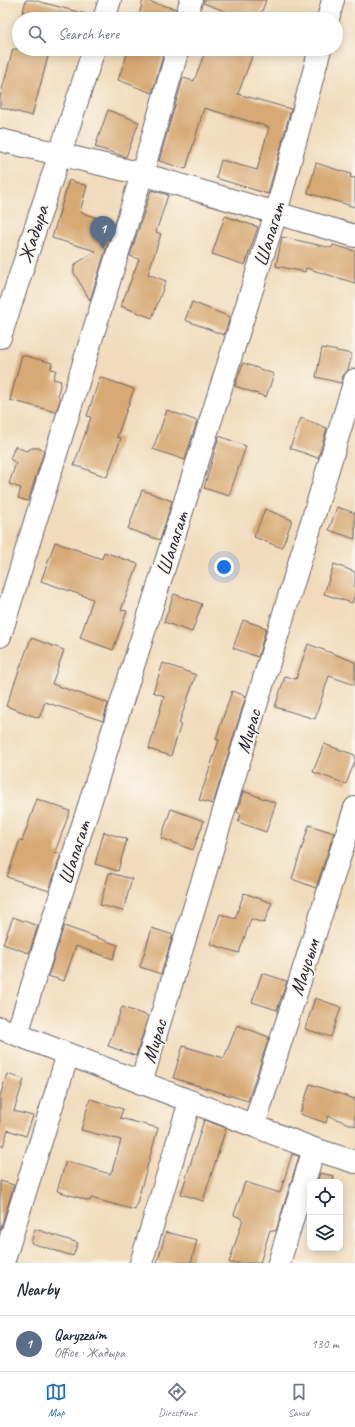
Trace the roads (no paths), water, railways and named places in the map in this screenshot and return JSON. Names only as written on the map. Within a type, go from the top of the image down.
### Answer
[{"type":"street","points":[[106,12],[110,0]]},
{"type":"street","points":[[188,12],[191,0]]},
{"type":"street","points":[[330,12],[333,0]]},
{"type":"street","name":"Жадыра","points":[[0,337],[92,56]]},
{"type":"street","points":[[0,636],[142,174],[176,56]]},
{"type":"street","name":"Шапагат","points":[[8,1031],[276,213],[318,56]]},
{"type":"street","points":[[0,140],[142,174],[355,236]]},
{"type":"street","name":"Мирас","points":[[141,1083],[355,380]]},
{"type":"street","name":"Маусым","points":[[254,1125],[355,808]]},
{"type":"street","points":[[8,1031],[314,1149],[355,1162]]},
{"type":"street","points":[[3,1263],[68,1054]]},
{"type":"street","points":[[141,1263],[190,1101]]},
{"type":"street","points":[[279,1263],[314,1149]]},
{"type":"place","name":"Qaryzzaim","points":[[103,249]]}]
